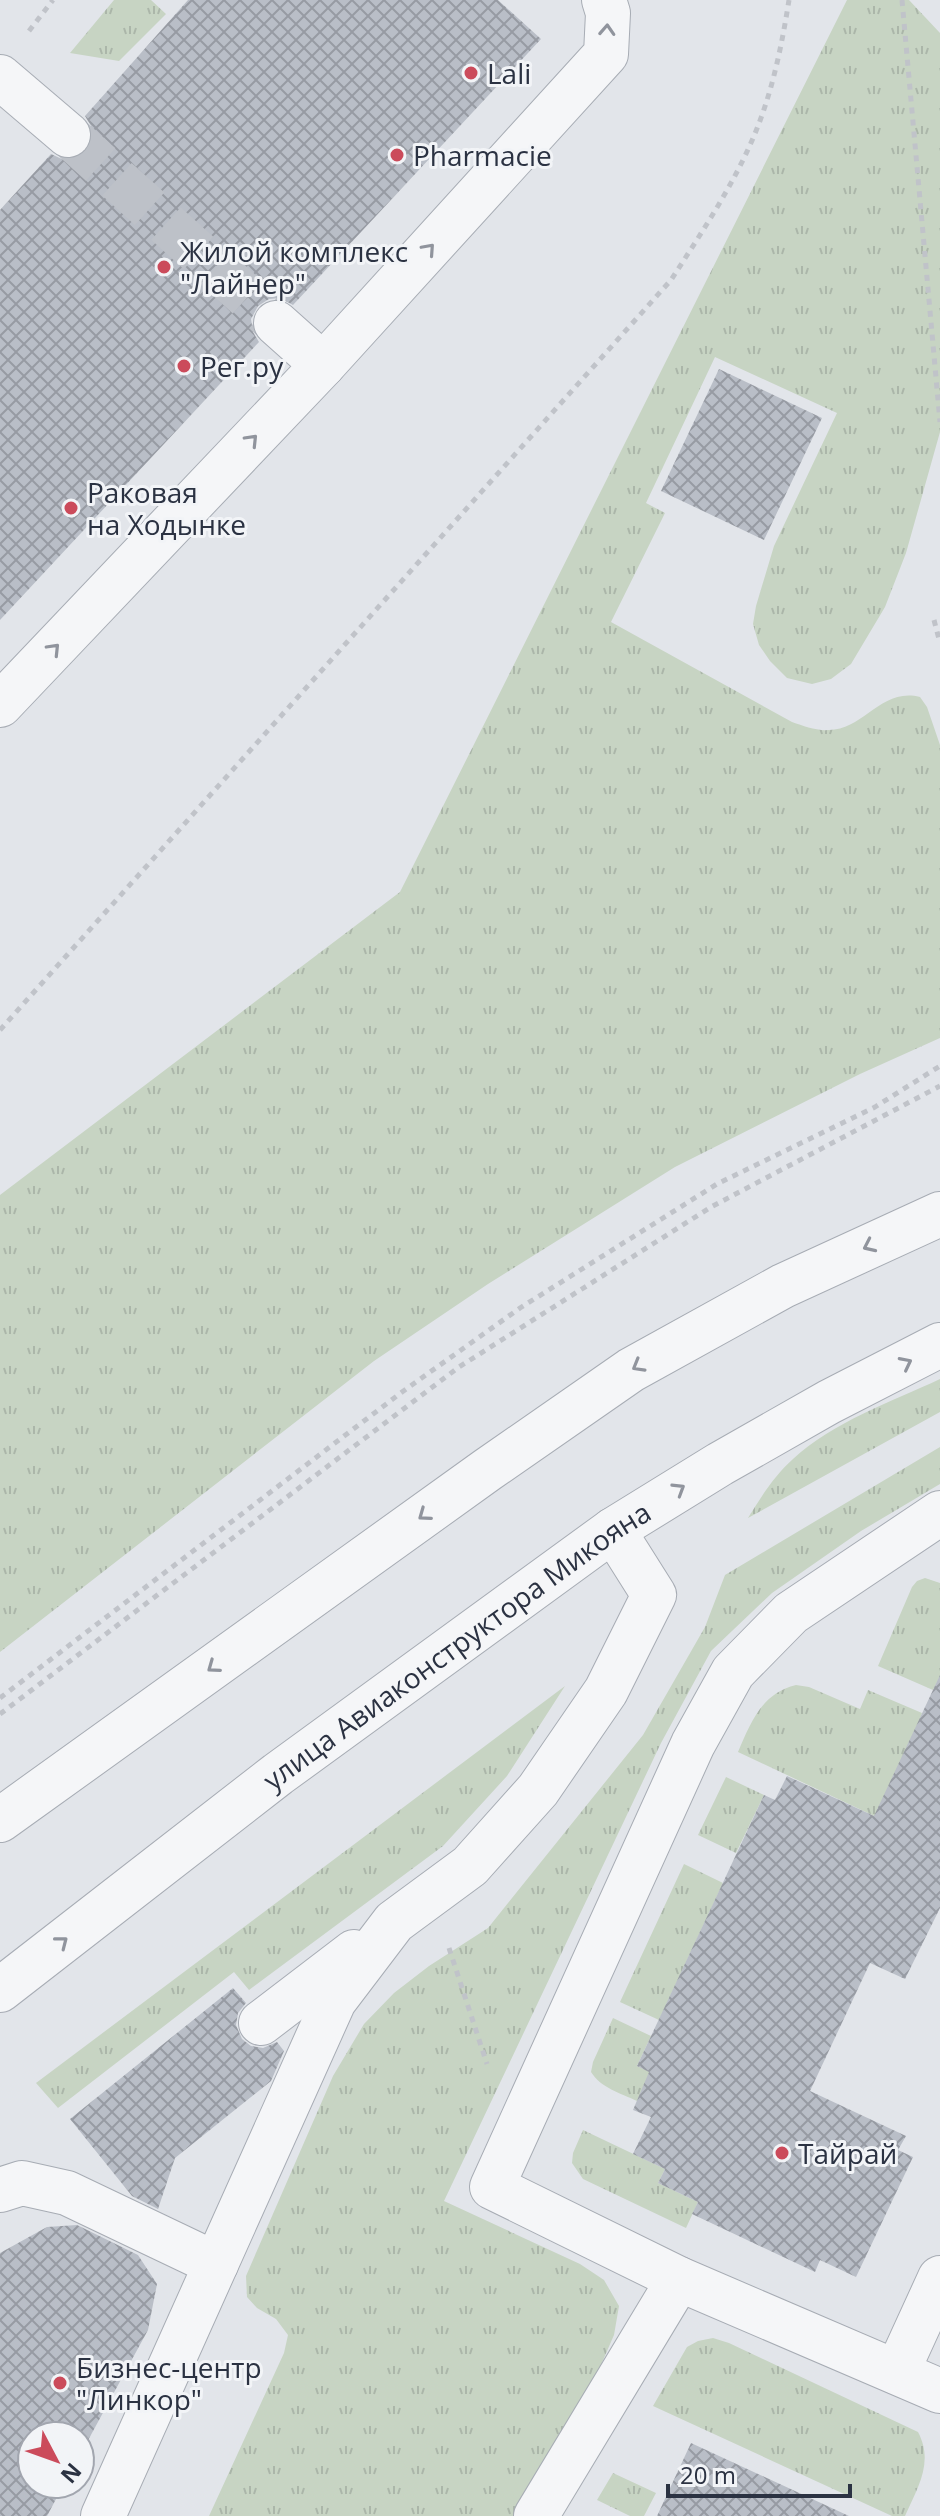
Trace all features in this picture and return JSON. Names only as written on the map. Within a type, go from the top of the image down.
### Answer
[{"type":"street","points":[[0,705],[323,365],[606,54],[608,13],[604,0]]},
{"type":"street","points":[[0,77],[68,135]]},
{"type":"street","points":[[276,323],[323,365]]},
{"type":"street","points":[[0,1820],[631,1370],[783,1286],[940,1214]]},
{"type":"street","name":"улица Авиаконструктора Микояна","points":[[0,1990],[278,1774],[613,1530],[788,1425],[940,1345]]},
{"type":"street","points":[[940,1513],[791,1613],[733,1672],[693,1744],[492,2187],[679,2279],[940,2391]]},
{"type":"street","points":[[261,2023],[470,1866],[538,1790],[606,1691],[654,1595],[613,1530]]},
{"type":"street","points":[[103,2516],[334,2001],[394,1922]]},
{"type":"street","points":[[0,2190],[22,2183],[67,2193],[216,2264]]},
{"type":"street","points":[[897,2372],[940,2278]]},
{"type":"street","points":[[536,2516],[679,2279]]},
{"type":"path","points":[[0,1030],[671,280],[715,210],[756,131],[781,50],[789,0]]},
{"type":"path","points":[[902,0],[940,422]]},
{"type":"path","points":[[934,620],[940,643]]},
{"type":"path","points":[[0,1698],[389,1401],[520,1308],[717,1184],[875,1107],[940,1066]]},
{"type":"path","points":[[0,1714],[459,1367],[711,1207],[940,1086]]},
{"type":"path","points":[[431,1896],[496,2092],[529,2105]]},
{"type":"green space","points":[[114,0],[151,0],[166,14],[119,61],[70,53]]},
{"type":"green space","points":[[847,0],[909,0],[940,33],[940,432],[906,553],[885,607],[851,664],[831,679],[812,684],[787,678],[770,661],[759,645],[753,624],[756,606],[774,546],[837,413],[715,357],[646,503],[665,513],[611,622],[792,722],[810,728],[841,728],[894,698],[920,697],[927,707],[940,745],[940,1038],[860,1074],[675,1167],[488,1284],[374,1361],[0,1652],[0,1195],[400,892]]},
{"type":"green space","points":[[940,1379],[940,1412],[748,1518],[780,1472],[808,1446],[863,1414]]},
{"type":"green space","points":[[940,1447],[940,1484],[861,1531],[772,1593],[711,1651],[661,1743],[444,2201],[580,2264],[604,2280],[619,2306],[614,2335],[597,2374],[513,2516],[209,2516],[284,2353],[288,2335],[276,2319],[257,2308],[247,2297],[246,2276],[333,2076],[364,2024],[394,1993],[488,1928],[643,1735],[705,1627],[725,1575]]},
{"type":"green space","points":[[925,1578],[940,1583],[940,1676],[933,1690],[878,1666],[912,1587]]},
{"type":"green space","points":[[796,1685],[809,1687],[860,1709],[868,1690],[922,1713],[887,1822],[738,1752],[759,1710],[774,1695]]},
{"type":"green space","points":[[565,1686],[507,1776],[443,1846],[249,1990],[234,1972],[58,2108],[36,2083]]},
{"type":"green space","points":[[726,1777],[764,1795],[736,1853],[698,1835]]},
{"type":"green space","points":[[684,1864],[723,1883],[659,2020],[620,2002]]},
{"type":"green space","points":[[613,2018],[651,2036],[637,2066],[650,2072],[637,2101],[605,2086],[591,2072]]},
{"type":"green space","points":[[583,2130],[665,2169],[658,2183],[698,2202],[686,2228],[583,2179],[572,2163]]},
{"type":"green space","points":[[713,2338],[918,2432],[923,2443],[924,2464],[919,2485],[905,2516],[892,2516],[653,2406],[687,2347]]},
{"type":"green space","points":[[613,2473],[656,2493],[644,2516],[630,2516],[597,2500]]},
{"type":"building","name":"Жилой комплекс \"Лайнер\"","points":[[188,0],[498,0],[541,39],[293,305],[280,298],[269,299],[258,306],[251,319],[259,342],[0,620],[0,210],[51,154],[64,160],[76,159],[86,152],[93,139],[85,116]]},
{"type":"building","points":[[719,369],[822,418],[764,540],[661,491]]},
{"type":"building","points":[[940,1675],[940,1908],[905,1979],[870,1963],[810,2091],[906,2136],[898,2150],[913,2157],[856,2277],[820,2260],[815,2272],[692,2214],[698,2202],[658,2183],[665,2169],[633,2154],[651,2117],[633,2110],[649,2072],[637,2066],[764,1795],[775,1800],[787,1776],[874,1816]]},
{"type":"building","points":[[233,1988],[246,2003],[238,2013],[236,2025],[242,2039],[251,2046],[263,2048],[277,2042],[284,2051],[271,2081],[175,2158],[158,2209],[132,2196],[70,2119]]},
{"type":"building","name":"Бизнес-центр \"Линкор\"","points":[[77,2225],[138,2255],[157,2284],[148,2330],[96,2426],[96,2420],[16,2420],[16,2500],[56,2500],[47,2516],[0,2516],[0,2253],[47,2227]]},
{"type":"building","points":[[691,2443],[849,2516],[657,2516]]},
{"type":"tunnel","points":[[68,135],[276,323]]},
{"type":"place","name":"Lali","points":[[471,73]]},
{"type":"place","name":"Pharmacie","points":[[397,155]]},
{"type":"place","name":"Жилой комплекс \"Лайнер\"","points":[[164,267]]},
{"type":"place","name":"Рег.ру","points":[[184,366]]},
{"type":"place","name":"Раковая на Ходынке","points":[[71,508]]},
{"type":"place","name":"Тайрай","points":[[782,2153]]},
{"type":"place","name":"Бизнес-центр \"Линкор\"","points":[[60,2383]]}]
